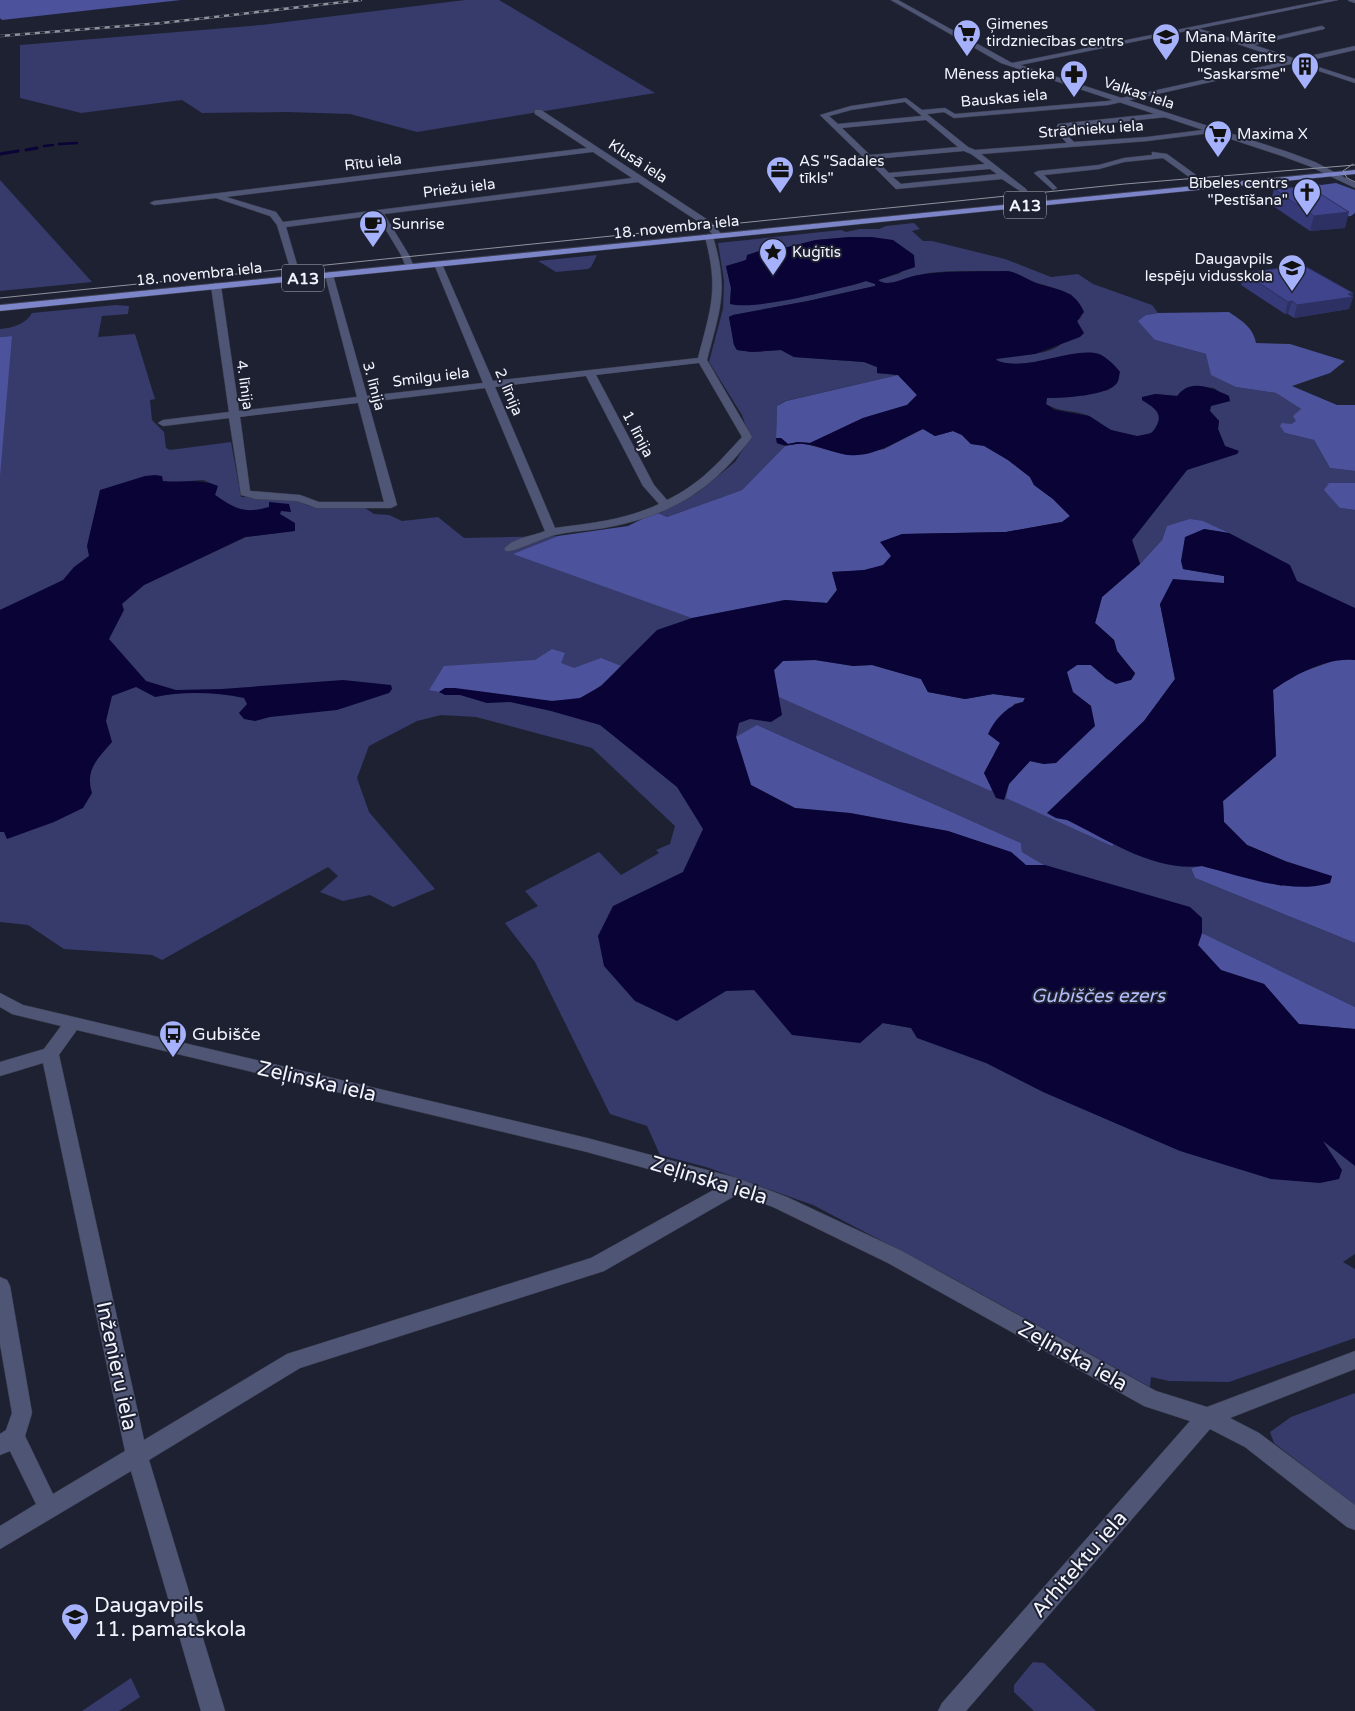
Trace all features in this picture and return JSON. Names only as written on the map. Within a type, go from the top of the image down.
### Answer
[{"type":"main road","name":"18. novembra iela","points":[[0,308],[1355,172]]},
{"type":"street","name":"Valkas iela","points":[[894,0],[996,59],[1010,65],[1312,164],[1355,186]]},
{"type":"street","points":[[1010,65],[1335,0]]},
{"type":"street","points":[[1351,0],[1355,1]]},
{"type":"street","points":[[1195,28],[1355,80]]},
{"type":"street","points":[[1246,45],[1322,28]]},
{"type":"street","name":"Bauskas iela","points":[[917,109],[945,110],[954,116],[1108,103],[1355,48]]},
{"type":"street","points":[[964,149],[906,100],[851,108],[824,115],[899,187],[1004,176]]},
{"type":"street","points":[[917,109],[940,104]]},
{"type":"street","name":"Klusā iela","points":[[538,112],[708,224],[720,236]]},
{"type":"street","points":[[1072,144],[1059,131],[1061,126],[1163,115]]},
{"type":"street","points":[[836,126],[927,118]]},
{"type":"street","name":"Strādnieku iela","points":[[974,152],[1128,140],[1211,131]]},
{"type":"street","points":[[1128,140],[1148,153],[1164,156],[1192,175]]},
{"type":"street","name":"Rītu iela","points":[[154,202],[595,149]]},
{"type":"street","points":[[853,159],[964,149],[974,152],[1023,191]]},
{"type":"street","points":[[1053,188],[1038,173],[1098,167],[1124,160],[1164,156]]},
{"type":"street","points":[[888,175],[992,166]]},
{"type":"street","name":"Priežu iela","points":[[281,225],[641,179]]},
{"type":"street","points":[[214,195],[274,214],[281,225],[297,278]]},
{"type":"street","points":[[379,212],[405,255],[410,267]]},
{"type":"street","points":[[510,549],[522,542],[551,532],[603,525],[640,517],[691,493],[708,480],[747,437],[702,360],[718,281],[716,260],[709,237]]},
{"type":"street","name":"2. līnija","points":[[438,264],[551,532]]},
{"type":"street","name":"3. līnija","points":[[244,488],[245,493],[256,496],[287,496],[300,498],[317,505],[391,505],[329,275]]},
{"type":"street","name":"4. līnija","points":[[216,286],[244,488]]},
{"type":"street","name":"Smilgu iela","points":[[163,423],[702,360]]},
{"type":"street","name":"1. līnija","points":[[590,374],[649,486],[665,504]]},
{"type":"street","name":"Zeļinska iela","points":[[0,999],[18,1010],[587,1145],[737,1186],[780,1202],[895,1257],[1151,1399],[1207,1417],[1252,1440],[1355,1518]]},
{"type":"street","points":[[0,1069],[50,1054],[73,1023]]},
{"type":"street","name":"Inženieru iela","points":[[50,1054],[136,1455],[213,1711]]},
{"type":"street","points":[[0,1538],[294,1361],[597,1265],[737,1186]]},
{"type":"street","points":[[1,1299],[22,1413],[7,1441],[50,1508]]},
{"type":"street","points":[[1207,1417],[1355,1360]]},
{"type":"street","name":"Arhitektu iela","points":[[950,1711],[1207,1417]]},
{"type":"shaded area","points":[[0,0],[181,0],[2,20],[0,18]]},
{"type":"shaded area","points":[[465,0],[499,0],[655,93],[417,132],[350,114],[287,112],[202,113],[182,100],[81,113],[20,98],[20,45],[261,25]]},
{"type":"shaded area","points":[[0,180],[92,282],[0,291]]},
{"type":"shaded area","points":[[1315,183],[1321,185],[1336,183],[1355,190],[1355,213],[1351,216],[1340,217],[1285,192],[1285,187],[1301,188],[1299,185]]},
{"type":"shaded area","points":[[914,223],[920,229],[912,231],[923,241],[932,241],[1005,259],[1051,277],[1078,274],[1093,284],[1152,305],[1158,313],[1146,315],[1155,340],[1206,354],[1236,387],[1276,393],[1301,409],[1297,421],[1291,424],[1285,433],[1314,440],[1330,468],[1355,471],[1355,483],[1329,483],[1340,508],[1355,510],[1355,622],[1252,552],[1237,537],[1226,533],[1214,530],[1167,526],[1162,540],[1140,564],[1132,540],[1187,470],[1190,461],[1238,451],[1225,446],[1218,429],[1219,421],[1210,411],[1210,406],[1230,401],[1214,388],[1194,387],[1177,396],[1155,394],[1142,400],[1157,411],[1159,421],[1155,429],[1142,436],[1115,431],[1087,415],[1051,407],[1046,404],[1047,398],[1069,397],[1109,390],[1076,354],[1012,364],[996,359],[1049,351],[1063,342],[1081,317],[1072,295],[1007,271],[940,272],[918,275],[887,283],[882,282],[878,280],[901,273],[850,237],[816,240],[784,248],[759,251],[741,263],[726,267],[731,288],[730,304],[854,285],[866,281],[875,283],[875,286],[733,315],[729,317],[734,345],[737,350],[752,352],[781,350],[794,357],[864,362],[877,367],[877,373],[898,375],[785,401],[777,406],[776,438],[777,443],[785,446],[742,490],[667,517],[656,512],[697,493],[735,462],[750,438],[742,415],[709,362],[723,309],[724,281],[718,243],[841,230],[846,232],[860,229],[879,229],[886,226]]},
{"type":"shaded area","points":[[597,255],[588,269],[556,272],[538,261]]},
{"type":"shaded area","points":[[116,305],[129,306],[128,314],[102,316],[98,337],[135,334],[155,399],[150,400],[152,420],[164,432],[166,448],[170,450],[231,442],[241,497],[285,498],[296,500],[309,506],[365,508],[374,514],[389,515],[402,521],[438,517],[464,538],[558,536],[514,554],[785,600],[1114,843],[1282,886],[1202,866],[1191,868],[1195,878],[1355,943],[1355,1007],[1202,933],[1355,1074],[1355,1254],[1343,1262],[1355,1269],[1355,1338],[1229,1382],[1169,1381],[1151,1377],[1150,1387],[945,1274],[813,1205],[706,1167],[660,1155],[647,1126],[610,1114],[535,962],[505,923],[538,906],[525,891],[599,852],[621,875],[659,853],[656,850],[670,844],[675,826],[592,748],[476,717],[441,715],[417,721],[369,746],[357,778],[369,812],[435,889],[393,907],[370,895],[343,901],[320,892],[338,876],[328,867],[162,960],[152,955],[64,949],[28,925],[0,922],[0,620],[13,604],[0,610],[0,339],[12,336],[0,337],[0,329],[18,325],[32,313]],"holes":[[[203,480],[217,486],[215,495],[243,511],[254,512],[269,509],[281,511],[280,514],[294,531],[246,537],[144,585],[133,594],[176,482]],[[757,725],[1021,843],[1022,852],[1044,865]],[[831,995],[937,1038],[911,1028],[883,1023]]]},
{"type":"shaded area","points":[[1229,312],[1250,329],[1256,343],[1290,344],[1345,361],[1330,373],[1292,386],[1337,405],[1355,405],[1355,471],[1330,468],[1314,440],[1285,433],[1280,426],[1282,423],[1291,424],[1296,421],[1293,416],[1301,409],[1276,393],[1236,387],[1211,375],[1206,354],[1155,340],[1138,321],[1146,315],[1158,313]]},
{"type":"shaded area","points":[[12,336],[0,476],[0,337]]},
{"type":"shaded area","points":[[898,375],[917,395],[907,405],[863,418],[810,443],[798,442],[788,444],[781,438],[776,438],[777,406],[786,401]]},
{"type":"shaded area","points":[[923,429],[935,436],[953,431],[962,435],[971,444],[984,445],[1030,477],[1034,485],[1053,499],[1070,516],[1062,522],[1006,532],[902,534],[892,555],[883,565],[865,570],[832,572],[837,590],[827,603],[784,600],[692,618],[513,554],[558,536],[628,526],[656,512],[667,517],[742,490],[785,446],[802,443],[847,455],[884,449]]},
{"type":"shaded area","points":[[1329,483],[1355,483],[1355,510],[1340,508],[1324,490]]},
{"type":"shaded area","points":[[1190,519],[1203,521],[1229,533],[1204,529],[1183,569],[1224,576],[1224,583],[1160,604],[1175,679],[1144,721],[1047,813],[1056,818],[1067,820],[1114,844],[1112,846],[1006,798],[1009,784],[1030,761],[1044,764],[1091,706],[1072,692],[1066,672],[1077,665],[1091,665],[1107,679],[1131,680],[1135,674],[1117,651],[1114,640],[1095,623],[1102,597],[1140,564],[1162,540],[1167,526]]},
{"type":"shaded area","points":[[552,649],[565,653],[561,663],[574,668],[601,658],[621,666],[593,691],[582,697],[570,700],[555,701],[515,698],[445,688],[439,692],[429,690],[444,666],[535,660]]},
{"type":"shaded area","points":[[1341,658],[1355,660],[1355,943],[1195,878],[1191,868],[1202,866],[1282,886],[1285,861],[1247,845],[1224,822],[1223,801],[1276,756],[1273,690],[1294,675]]},
{"type":"shaded area","points":[[815,660],[853,666],[872,665],[921,679],[928,692],[965,699],[993,694],[1025,698],[1023,702],[1014,704],[1000,743],[984,773],[993,788],[991,791],[779,697],[774,670],[783,661]]},
{"type":"shaded area","points":[[757,725],[1021,843],[1022,852],[1044,865],[1026,865],[1011,852],[948,831],[850,813],[795,808],[751,785],[736,737]]},
{"type":"shaded area","points":[[1202,933],[1355,1007],[1355,1029],[1298,1024],[1264,984],[1221,970],[1198,945]]},
{"type":"shaded area","points":[[1355,1393],[1355,1505],[1274,1443],[1270,1432],[1291,1417]]},
{"type":"shaded area","points":[[1033,1662],[1044,1663],[1096,1711],[1034,1711],[1014,1692],[1014,1685]]},
{"type":"shaded area","points":[[131,1678],[140,1697],[119,1711],[82,1711]]},
{"type":"water","name":"Gubiščes ezers","points":[[872,237],[893,240],[914,255],[915,267],[878,280],[882,282],[891,283],[914,276],[937,273],[1007,271],[1070,295],[1076,299],[1084,312],[1077,321],[1084,333],[1080,337],[1035,354],[996,359],[997,361],[1009,364],[1036,362],[1088,352],[1102,355],[1120,372],[1118,382],[1104,391],[1084,395],[1047,398],[1046,404],[1055,410],[1089,416],[1111,430],[1137,436],[1152,433],[1159,417],[1156,410],[1142,400],[1142,397],[1155,394],[1177,396],[1188,387],[1194,386],[1213,389],[1229,396],[1230,401],[1211,406],[1210,411],[1219,421],[1218,429],[1225,446],[1239,451],[1237,454],[1187,470],[1132,540],[1140,564],[1102,597],[1095,623],[1114,640],[1117,651],[1135,673],[1131,680],[1116,684],[1091,665],[1077,665],[1067,672],[1073,692],[1091,706],[1095,726],[1056,763],[1044,764],[1030,761],[1009,784],[1004,800],[996,798],[984,773],[1000,743],[988,734],[1002,714],[1023,702],[1025,698],[993,694],[965,699],[928,692],[921,679],[872,665],[853,666],[815,660],[783,661],[774,670],[782,715],[771,722],[750,719],[739,723],[736,737],[751,785],[795,808],[850,813],[948,831],[1011,852],[1026,865],[1045,865],[1190,907],[1202,918],[1202,933],[1198,945],[1221,970],[1264,984],[1299,1024],[1355,1029],[1355,1166],[1323,1141],[1342,1170],[1339,1179],[1320,1183],[1271,1179],[1180,1151],[1043,1092],[986,1063],[917,1038],[911,1028],[883,1023],[860,1043],[792,1035],[754,990],[726,991],[677,1021],[635,1001],[604,966],[598,936],[613,906],[683,872],[703,829],[677,787],[600,725],[510,702],[487,703],[460,695],[445,695],[439,692],[445,688],[455,688],[552,701],[580,698],[601,686],[657,630],[692,618],[785,600],[827,603],[837,590],[832,572],[864,570],[883,565],[891,556],[880,542],[902,534],[1006,532],[1062,522],[1070,516],[1053,499],[1034,485],[1030,477],[1008,460],[984,446],[971,444],[962,435],[953,431],[935,436],[923,429],[877,451],[858,455],[842,454],[809,445],[785,445],[777,443],[776,438],[781,438],[788,444],[798,442],[810,443],[863,418],[907,405],[917,395],[898,375],[877,373],[877,367],[864,362],[794,357],[781,350],[752,352],[737,350],[734,345],[729,317],[733,315],[808,301],[875,286],[875,284],[866,281],[817,294],[776,302],[742,305],[730,304],[731,288],[726,266],[746,260],[747,255],[759,251],[784,248],[816,240]]},
{"type":"water","points":[[145,476],[162,476],[163,481],[198,481],[218,486],[215,495],[240,509],[253,510],[269,507],[269,502],[289,504],[291,512],[281,511],[280,514],[295,523],[295,531],[245,537],[144,585],[122,604],[124,610],[109,639],[146,681],[176,690],[222,689],[343,680],[391,685],[392,689],[389,693],[337,710],[270,717],[255,721],[244,719],[239,713],[247,704],[244,698],[233,696],[188,693],[155,697],[136,687],[112,696],[106,721],[112,742],[91,771],[90,785],[92,793],[83,808],[54,822],[7,839],[4,832],[0,832],[0,610],[63,580],[74,567],[89,556],[87,546],[100,490]]},
{"type":"water","points":[[1204,529],[1229,533],[1290,565],[1297,581],[1355,608],[1355,660],[1333,661],[1322,664],[1291,678],[1273,690],[1276,756],[1223,801],[1224,822],[1247,845],[1285,861],[1332,876],[1330,883],[1298,887],[1282,886],[1202,866],[1184,867],[1166,864],[1132,853],[1067,820],[1056,818],[1047,813],[1144,721],[1175,679],[1160,604],[1173,579],[1224,583],[1224,576],[1183,569],[1181,561],[1185,537]]},
{"type":"building","points":[[1308,186],[1349,212],[1314,216],[1274,189]]},
{"type":"building","points":[[1303,265],[1353,293],[1348,294],[1353,297],[1297,305],[1292,301],[1288,302],[1244,273]]},
{"type":"waterway","points":[[59,144],[77,143]]},
{"type":"waterway","points":[[44,146],[53,145]]},
{"type":"waterway","points":[[26,150],[37,148],[33,149]]},
{"type":"waterway","points":[[0,154],[18,151]]},
{"type":"tram line","points":[[0,298],[1125,184],[1351,165]]},
{"type":"tram line","points":[[1351,165],[1343,171],[1347,178],[1355,182]]},
{"type":"railway","points":[[0,36],[162,23],[361,0]]},
{"type":"place","name":"Ģimenes tirdzniecības centrs","points":[[967,57]]},
{"type":"place","name":"Mana Mārīte","points":[[1166,61]]},
{"type":"place","name":"Dienas centrs \"Saskarsme\"","points":[[1305,90]]},
{"type":"place","name":"Mēness aptieka","points":[[1074,98]]},
{"type":"place","name":"Maxima X","points":[[1218,158]]},
{"type":"place","name":"AS \"Sadales tīkls\"","points":[[780,194]]},
{"type":"place","name":"Bībeles centrs \"Pestīšana\"","points":[[1307,216]]},
{"type":"place","name":"Sunrise","points":[[373,248]]},
{"type":"place","name":"Kuģītis","points":[[773,276]]},
{"type":"place","name":"Daugavpils Iespēju vidusskola","points":[[1292,292]]},
{"type":"place","name":"Gubišče","points":[[173,1058]]},
{"type":"place","name":"Daugavpils 11. pamatskola","points":[[75,1641]]}]
